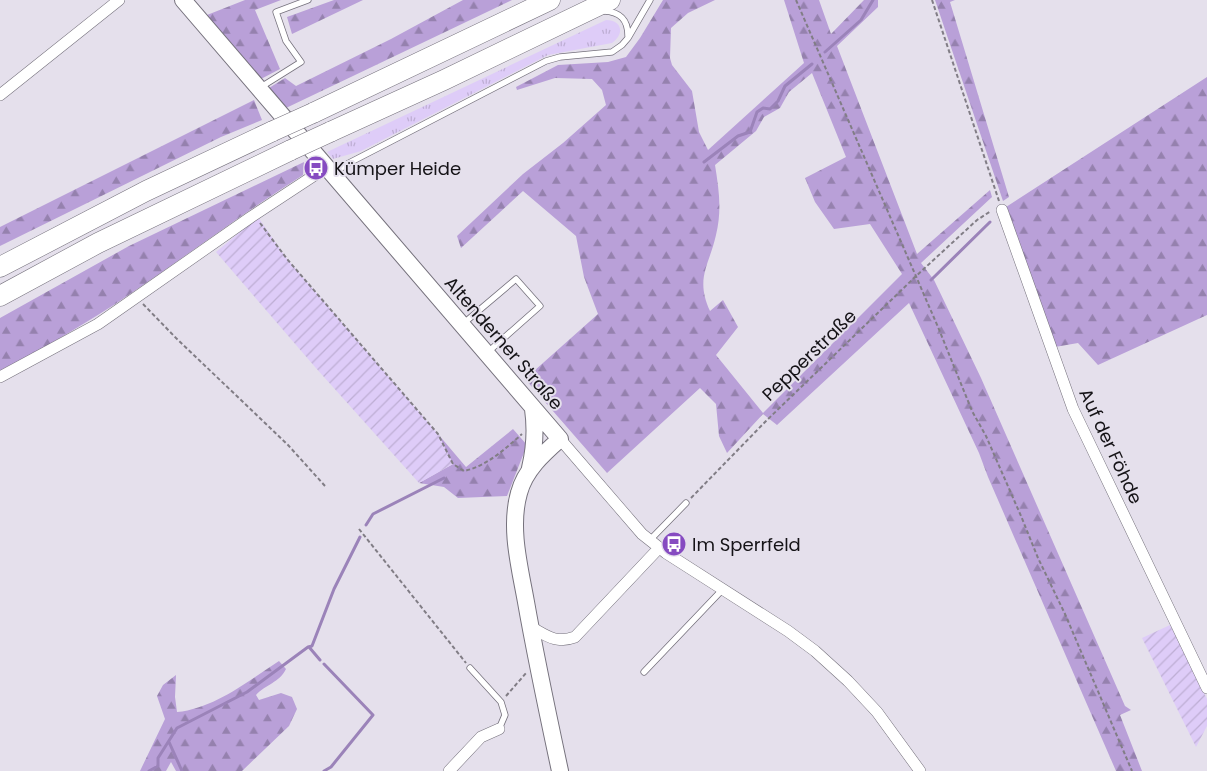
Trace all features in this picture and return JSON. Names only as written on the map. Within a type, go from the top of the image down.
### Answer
[{"type":"highway","points":[[0,267],[138,195],[313,112],[526,7],[550,0]]},
{"type":"highway","points":[[0,296],[98,243],[610,0]]},
{"type":"main road","name":"Altenderner Straße","points":[[183,0],[462,325],[534,416],[560,439]]},
{"type":"main road","points":[[534,416],[535,447],[530,469],[519,492],[515,516],[519,560],[538,666],[560,771]]},
{"type":"main road","points":[[530,469],[560,439]]},
{"type":"street","points":[[0,95],[119,0]]},
{"type":"street","points":[[0,377],[98,324],[254,215],[330,171]]},
{"type":"street","name":"Auf der Föhde","points":[[1002,210],[1073,409],[1207,688]]},
{"type":"street","name":"Altenderner Straße","points":[[560,439],[635,527],[650,540],[788,631],[815,651],[842,675],[877,712],[920,771]]},
{"type":"street","points":[[531,628],[557,640],[575,637],[660,548]]},
{"type":"street","points":[[449,771],[480,737],[499,729]]},
{"type":"lane","points":[[259,88],[301,62],[286,41],[276,12],[308,0]]},
{"type":"lane","points":[[330,171],[353,161],[546,61],[560,57],[612,52],[622,46],[628,38],[650,0]]},
{"type":"lane","points":[[589,10],[613,11],[620,16],[626,23],[628,38]]},
{"type":"lane","points":[[462,325],[516,279],[540,306],[486,354]]},
{"type":"lane","points":[[650,540],[686,503]]},
{"type":"lane","points":[[644,672],[723,589]]},
{"type":"lane","points":[[470,668],[501,702],[505,714],[499,729]]},
{"type":"path","points":[[796,0],[972,411],[986,436],[1132,771]]},
{"type":"path","points":[[932,0],[1002,210]]},
{"type":"path","name":"Pepperstraße","points":[[686,503],[766,421],[977,220],[996,209],[1002,210]]},
{"type":"path","points":[[254,215],[288,259],[438,434],[453,464],[464,471],[473,469],[495,457],[534,416]]},
{"type":"path","points":[[138,296],[145,307],[288,445],[325,486]]},
{"type":"path","points":[[359,529],[470,668]]},
{"type":"path","points":[[501,702],[524,674],[538,666]]},
{"type":"green space","points":[[245,0],[281,0],[255,10],[280,69],[259,80],[207,15]]},
{"type":"green space","points":[[334,0],[363,0],[292,34],[287,17]]},
{"type":"green space","points":[[463,0],[512,0],[286,108],[269,88],[285,78],[296,86],[391,39]]},
{"type":"green space","points":[[663,0],[715,0],[688,13],[671,28],[670,58],[672,65],[692,91],[699,132],[708,150],[804,63],[784,0],[819,0],[831,34],[864,0],[878,0],[878,7],[837,46],[917,254],[990,190],[992,197],[921,263],[934,280],[981,378],[1125,706],[1131,710],[1120,715],[1142,771],[1116,771],[979,453],[909,303],[777,425],[763,414],[727,453],[719,436],[716,404],[700,388],[607,473],[525,379],[598,314],[584,277],[576,236],[523,191],[461,248],[457,236],[523,174],[563,143],[606,105],[602,90],[592,79],[555,78],[517,90],[516,87],[558,65],[608,62],[626,57]],"holes":[[[812,73],[846,157],[805,178],[815,202],[834,229],[870,224],[902,274],[763,413],[716,355],[738,327],[723,300],[710,311],[704,290],[703,281],[719,217],[719,192],[715,165],[756,131],[764,117],[780,108],[789,92]]]},
{"type":"green space","points":[[935,0],[955,0],[950,2],[1009,197],[1003,201]]},
{"type":"green space","points":[[606,20],[616,22],[620,28],[619,36],[612,43],[548,55],[361,151],[333,159],[327,152]]},
{"type":"green space","points":[[1207,77],[1207,315],[1098,365],[1078,343],[1055,347],[1006,207]]},
{"type":"green space","points":[[254,100],[262,120],[221,137],[0,246],[0,227]]},
{"type":"green space","points":[[304,162],[303,175],[114,305],[0,375],[0,318],[129,246]]},
{"type":"green space","points":[[258,217],[287,259],[438,434],[453,464],[419,483],[315,367],[216,252]]},
{"type":"green space","points":[[513,429],[527,445],[507,496],[458,498],[444,487],[419,483],[453,464],[438,434],[466,467]]},
{"type":"green space","points":[[1170,625],[1207,699],[1207,726],[1196,747],[1142,638]]},
{"type":"green space","points":[[279,661],[286,669],[283,674],[256,695],[259,700],[281,693],[292,697],[297,709],[289,726],[242,771],[176,771],[171,762],[166,771],[140,771],[165,719],[157,696],[163,685],[176,675],[175,697],[177,712],[205,705],[218,699]]},
{"type":"waterway","points":[[825,52],[861,20],[873,0]]},
{"type":"waterway","points":[[704,162],[738,136],[750,132],[757,112],[763,108],[770,109],[778,101],[785,86],[812,64]]},
{"type":"waterway","points":[[931,280],[990,222]]},
{"type":"waterway","points":[[366,525],[373,514],[444,478]]},
{"type":"waterway","points":[[149,771],[158,766],[158,758],[177,728],[247,692],[312,646],[334,589],[360,537]]},
{"type":"waterway","points":[[309,647],[320,660]]},
{"type":"waterway","points":[[324,664],[373,715],[331,767],[324,771]]},
{"type":"waterway","points":[[169,742],[182,771]]},
{"type":"place","name":"Kümper Heide","points":[[316,168]]},
{"type":"place","name":"Im Sperrfeld","points":[[674,544]]}]
